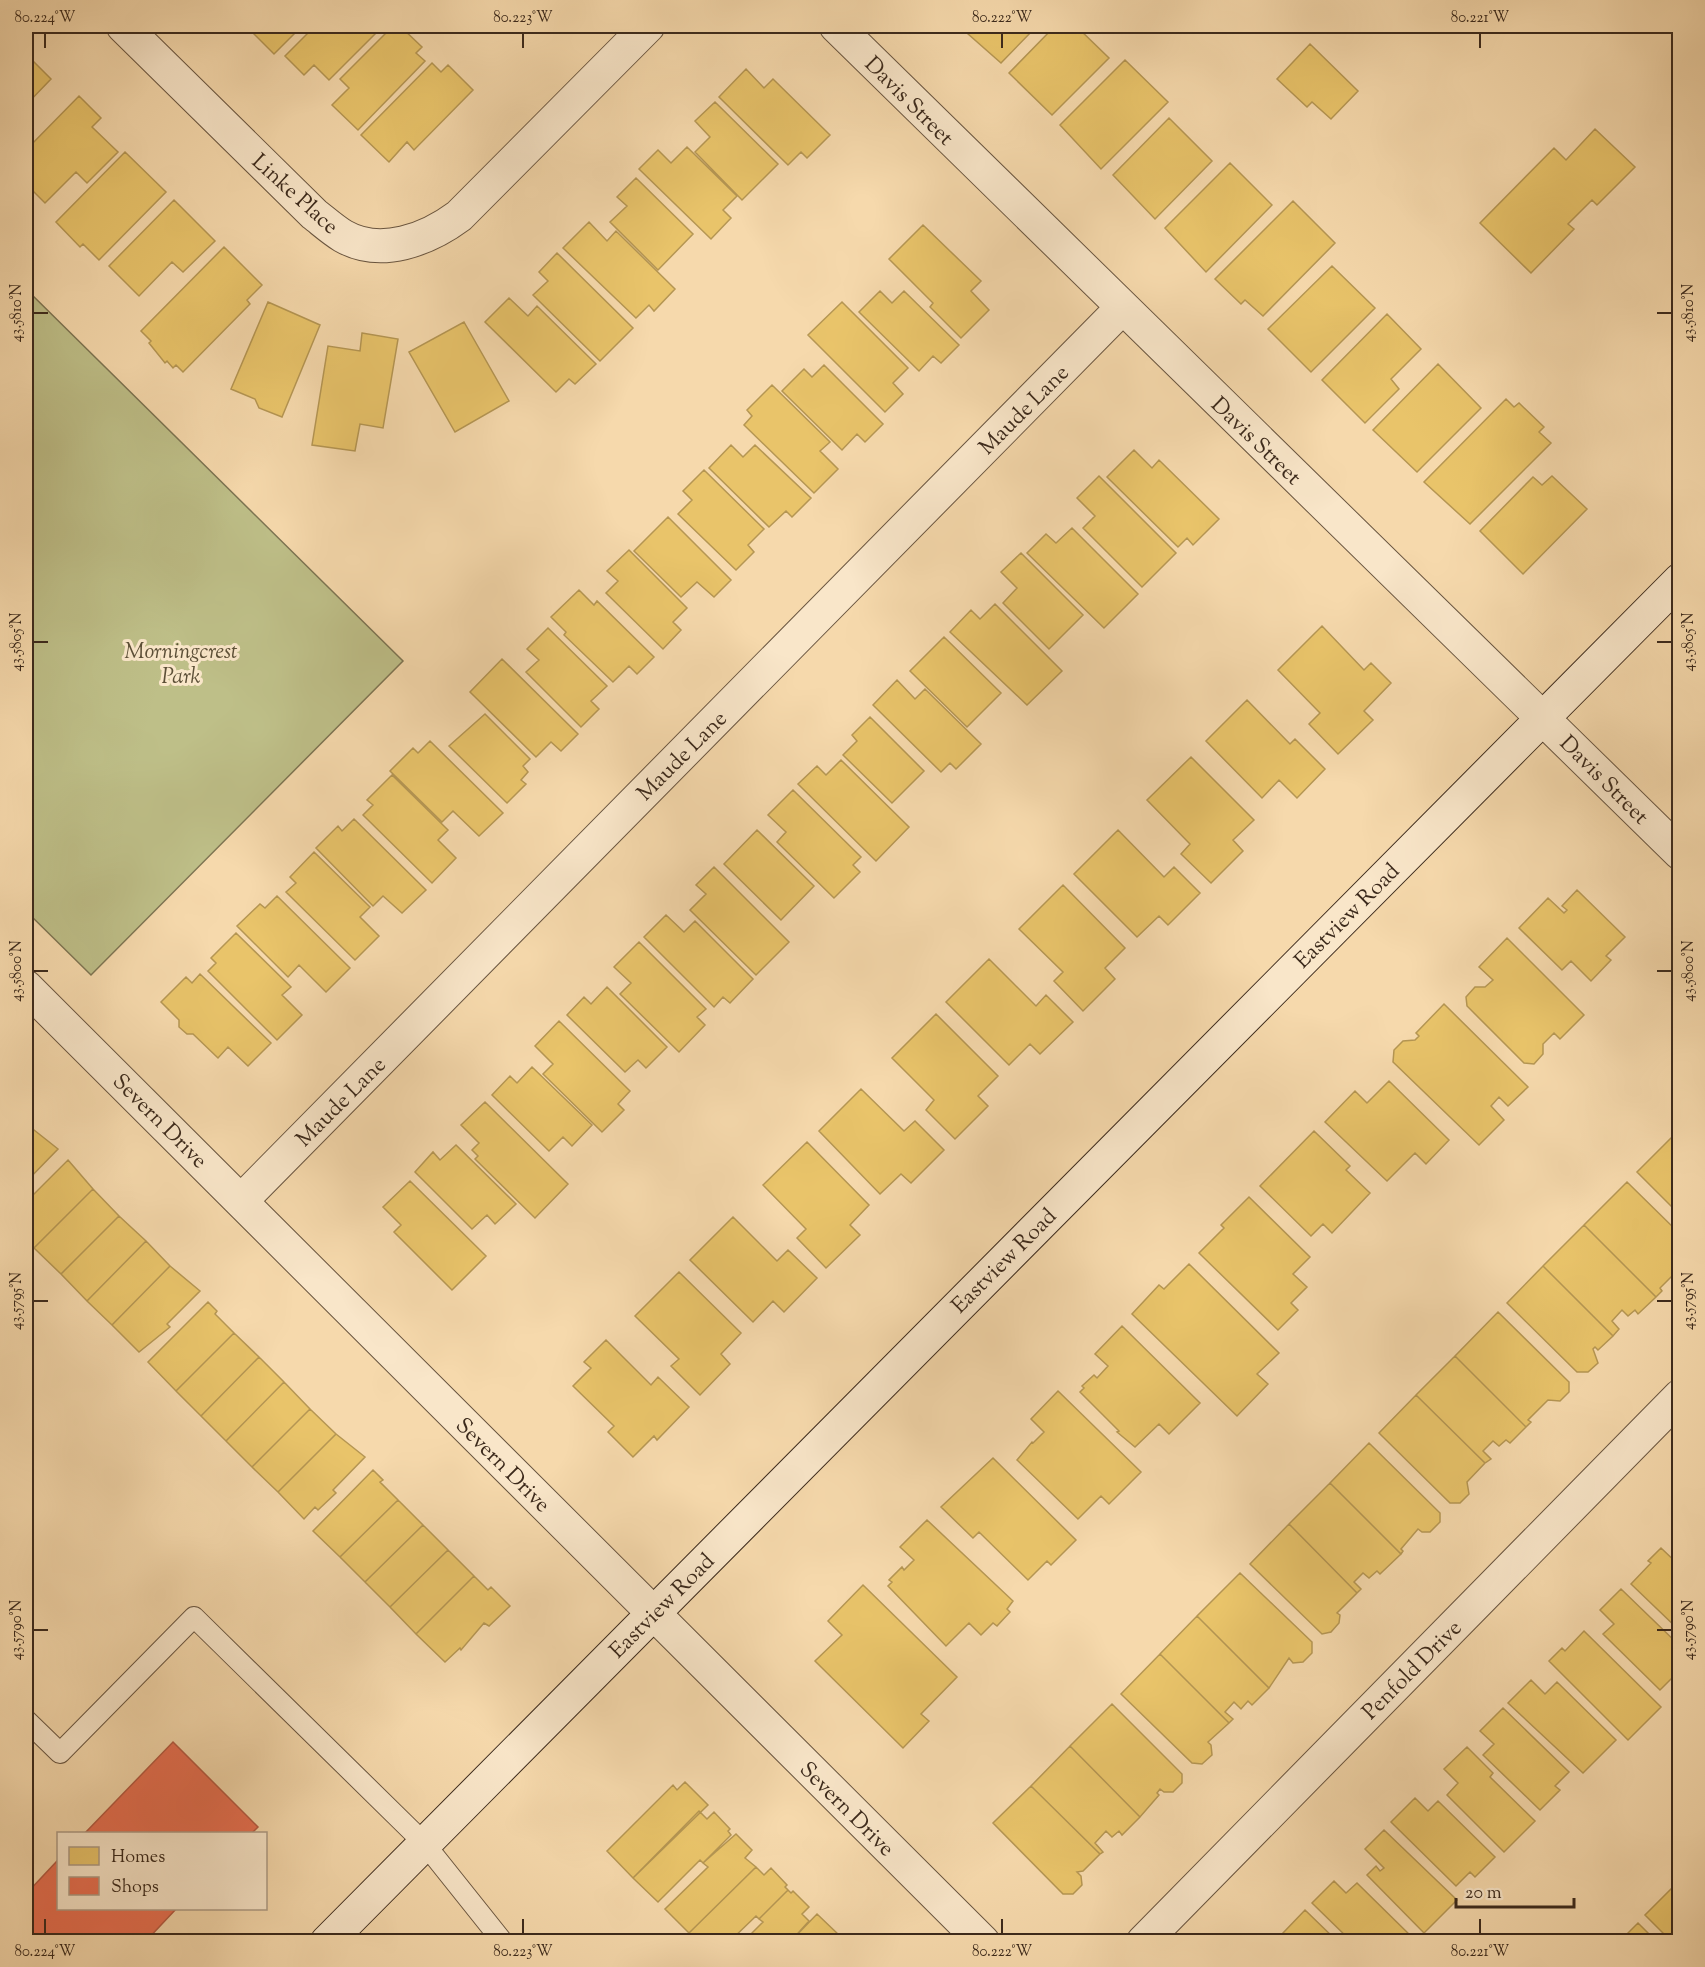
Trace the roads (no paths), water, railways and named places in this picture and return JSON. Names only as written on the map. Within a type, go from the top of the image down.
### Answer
[{"type":"street","name":"Linke Place","points":[[123,26],[314,214],[344,237],[368,245],[391,245],[415,241],[439,231],[459,216],[648,26]]},
{"type":"street","name":"Davis Street","points":[[836,26],[1121,309],[1543,717],[1680,853]]},
{"type":"street","name":"Maude Lane","points":[[241,1200],[1121,309]]},
{"type":"street","name":"Eastview Road","points":[[327,1941],[1680,580]]},
{"type":"street","name":"Severn Drive","points":[[26,987],[983,1941]]},
{"type":"street","name":"Penfold Drive","points":[[1143,1941],[1680,1396]]},
{"type":"lane","points":[[26,1720],[60,1753],[194,1617],[424,1843],[503,1941]]},
{"type":"park label","name":"Morningcrest Park","points":[[181,662]]}]
